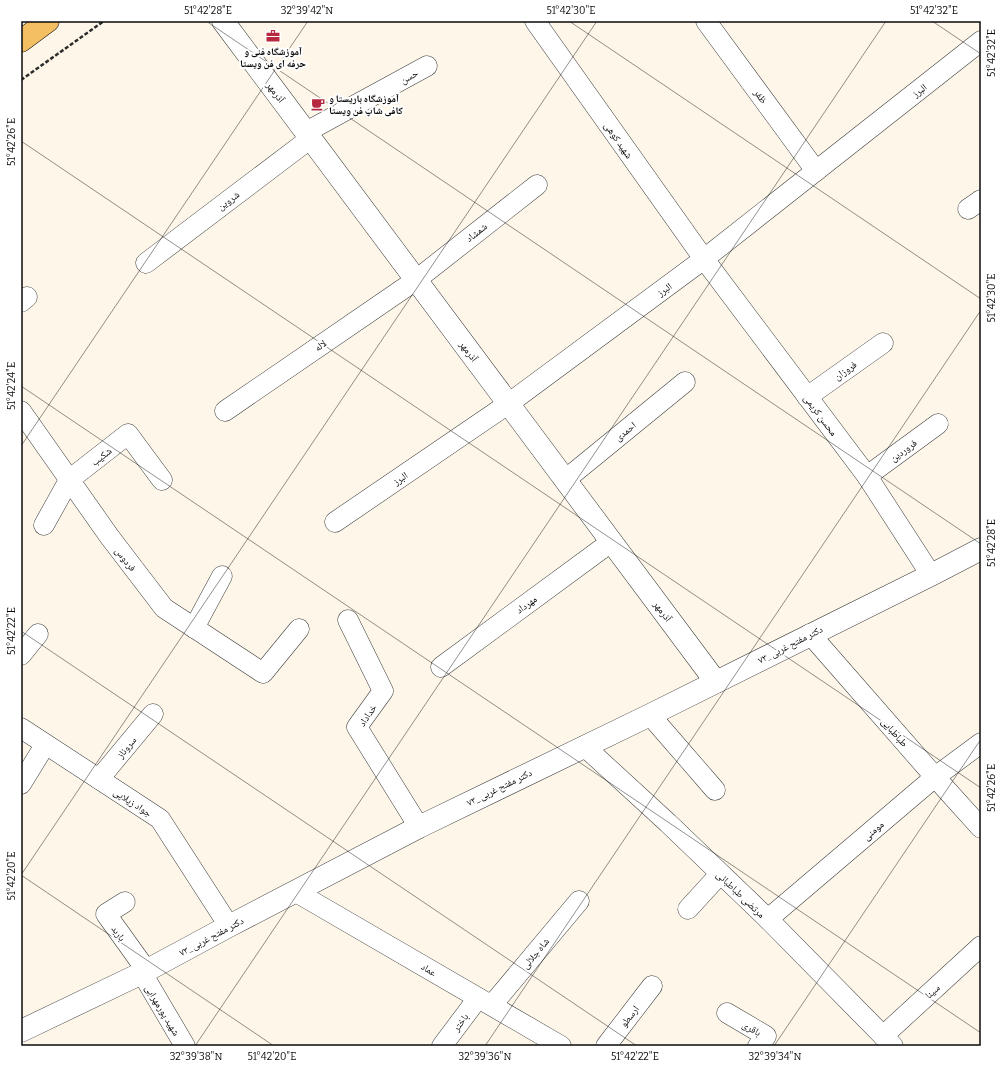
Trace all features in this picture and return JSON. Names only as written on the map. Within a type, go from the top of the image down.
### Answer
[{"type":"main road","points":[[21,41],[48,21]]},
{"type":"street","name":"آذرمهر","points":[[224,21],[716,682]]},
{"type":"street","name":"شهید کوهی","points":[[535,21],[704,259]]},
{"type":"street","name":"ظفر","points":[[706,21],[816,171]]},
{"type":"street","name":"البرز","points":[[335,522],[508,404],[704,259],[981,41]]},
{"type":"street","name":"حسن","points":[[308,135],[427,66]]},
{"type":"street","name":"شروین","points":[[146,263],[308,135]]},
{"type":"street","name":"شمشاد","points":[[416,280],[537,185]]},
{"type":"street","name":"محسن کریمی","points":[[704,259],[867,476],[931,575]]},
{"type":"street","name":"لاله","points":[[225,411],[416,280]]},
{"type":"street","name":"فروزان","points":[[808,396],[883,343]]},
{"type":"street","name":"احمدی","points":[[565,480],[684,382]]},
{"type":"street","name":"فردوس","points":[[21,411],[109,536],[164,608],[263,673],[299,629]]},
{"type":"street","name":"فروردین","points":[[867,476],[938,424]]},
{"type":"street","name":"شکیب","points":[[44,525],[69,480],[128,434],[162,480]]},
{"type":"street","name":"مهرداد","points":[[441,667],[611,542]]},
{"type":"street","name":"۷۳_دکتر مفتح غربی","points":[[21,1031],[144,972],[419,827],[650,715],[981,549]]},
{"type":"street","points":[[194,628],[222,576]]},
{"type":"street","name":"خداداد","points":[[348,620],[383,691],[357,727],[419,827]]},
{"type":"street","points":[[21,655],[38,634]]},
{"type":"street","name":"طباطبایی","points":[[810,634],[981,828]]},
{"type":"street","name":"سروناز","points":[[99,779],[153,714]]},
{"type":"street","points":[[650,715],[715,790]]},
{"type":"street","name":"جواد زیلایی","points":[[21,728],[160,819],[229,926]]},
{"type":"street","name":"مومنی","points":[[768,919],[935,777],[981,743]]},
{"type":"street","points":[[21,784],[46,744]]},
{"type":"street","name":"مرتضی طباطبائی","points":[[584,746],[668,822],[768,919],[888,1041]]},
{"type":"street","points":[[688,909],[720,874]]},
{"type":"street","name":"عماد","points":[[296,892],[561,1046]]},
{"type":"street","name":"شاه جلالی","points":[[485,1001],[579,901]]},
{"type":"street","name":"باربد","points":[[125,902],[106,914],[144,972]]},
{"type":"street","name":"سینا","points":[[888,1041],[981,946]]},
{"type":"street","name":"شهید پورمهرابی","points":[[144,972],[185,1046]]},
{"type":"street","name":"ارسطو","points":[[606,1046],[652,986]]},
{"type":"street","name":"باختر","points":[[442,1046],[485,1001]]},
{"type":"street","name":"باقری","points":[[728,1013],[766,1036],[758,1046]]},
{"type":"path","points":[[21,80],[104,21]]},
{"type":"place","name":"آموزشگاه فنی و حرفه ای فن ویستا","points":[[273,36]]},
{"type":"place","name":"آموزشگاه باریستا و کافی شاپ فن ویستا","points":[[318,104]]}]
